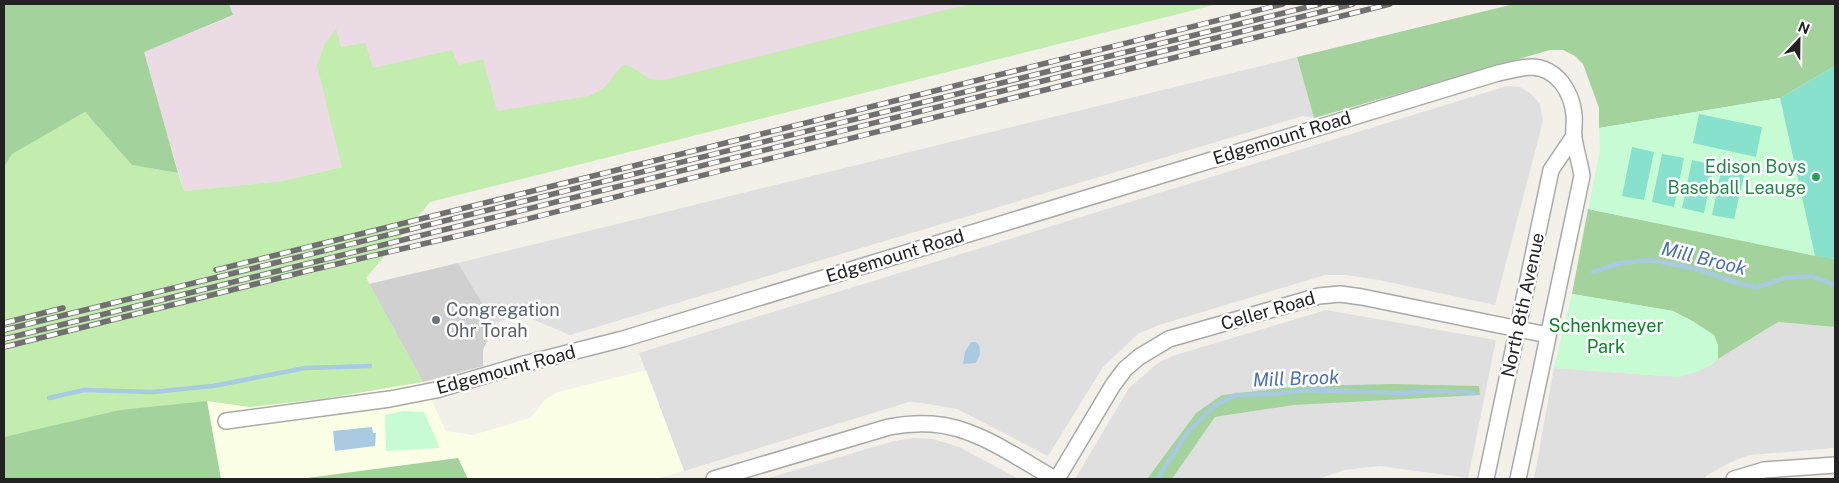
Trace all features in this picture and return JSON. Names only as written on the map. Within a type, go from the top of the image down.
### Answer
[{"type":"street","name":"Edgemount Road","points":[[226,421],[390,399],[436,390],[524,364],[623,339],[1498,73],[1533,67],[1555,75]]},
{"type":"street","name":"North 8th Avenue","points":[[1518,479],[1582,176],[1574,136],[1574,114],[1568,93],[1555,75]]},
{"type":"street","name":"North 8th Avenue","points":[[1486,479],[1551,170],[1574,136]]},
{"type":"street","name":"Celler Road","points":[[1056,479],[1113,385],[1139,357],[1169,339],[1319,296],[1340,294],[1362,296],[1548,335]]},
{"type":"street","points":[[714,479],[889,427],[911,423],[952,427],[974,434],[1056,479]]},
{"type":"street","points":[[1734,479],[1764,470],[1835,465]]},
{"type":"shaded area","points":[[229,4],[1024,4],[283,181],[184,191],[143,52],[233,16]]},
{"type":"shaded area","points":[[1297,57],[1314,118],[1303,116],[570,335],[532,319],[519,316],[508,317],[495,324],[458,263]]},
{"type":"shaded area","points":[[1507,86],[1520,87],[1531,94],[1540,104],[1543,121],[1495,305],[1379,280],[1347,275],[1325,275],[1159,325],[1138,334],[1103,367],[1048,456],[957,409],[909,402],[684,471],[639,353]]},
{"type":"shaded area","points":[[458,263],[495,324],[483,350],[483,366],[423,382],[369,284]]},
{"type":"shaded area","points":[[1326,310],[1496,340],[1468,478],[1380,466],[1344,470],[1318,479],[1172,479],[1215,417],[1294,405],[1479,386],[1196,413],[1147,479],[1075,479],[1129,388],[1158,363],[1172,356]]},
{"type":"shaded area","points":[[1778,322],[1835,327],[1835,448],[1749,455],[1731,462],[1703,479],[1534,479],[1554,368],[1665,376],[1711,365]]},
{"type":"shaded area","points":[[646,370],[684,471],[656,479],[468,479],[458,458],[300,479],[221,479],[207,401],[250,407],[322,399],[423,382],[446,431],[473,435],[530,418],[546,399],[558,392]]},
{"type":"shaded area","points":[[914,438],[933,439],[959,447],[1019,479],[765,479],[894,441]]},
{"type":"green space","points":[[4,4],[229,4],[233,15],[144,52],[178,173],[132,165],[85,112],[12,154],[4,167]]},
{"type":"green space","points":[[970,4],[1218,4],[430,202],[366,278],[423,382],[322,399],[250,407],[207,401],[4,437],[4,167],[11,154],[85,112],[132,165],[178,173],[184,191],[283,181],[342,167],[317,65],[325,43],[336,29],[341,47],[365,43],[373,68],[452,50],[458,65],[483,59],[497,111],[589,96],[603,89],[623,65],[630,66],[652,79],[669,79]]},
{"type":"green space","points":[[1514,4],[1835,4],[1835,66],[1780,98],[1599,128],[1599,108],[1583,64],[1575,56],[1563,50],[1550,50],[1314,118],[1297,57]]},
{"type":"green space","name":"Edison Boys Baseball Leauge","points":[[1835,66],[1835,259],[1815,256],[1780,98]]},
{"type":"green space","points":[[1780,98],[1815,256],[1588,209],[1600,150],[1599,128]]},
{"type":"green space","points":[[1699,114],[1762,127],[1756,157],[1693,143]]},
{"type":"green space","points":[[1632,147],[1654,152],[1644,200],[1622,196]]},
{"type":"green space","points":[[1662,154],[1684,158],[1674,207],[1652,202]]},
{"type":"green space","points":[[1692,160],[1714,165],[1704,213],[1682,208]]},
{"type":"green space","points":[[1722,166],[1745,171],[1734,219],[1712,215]]},
{"type":"green space","points":[[1588,209],[1835,259],[1835,327],[1778,322],[1718,359],[1718,345],[1694,322],[1673,311],[1572,294]]},
{"type":"green space","name":"Schenkmeyer Park","points":[[1572,294],[1673,311],[1714,335],[1718,345],[1718,359],[1704,368],[1679,377],[1554,368]]},
{"type":"green space","points":[[1393,384],[1479,386],[1480,395],[1294,405],[1215,417],[1172,479],[1147,479],[1196,413],[1222,395],[1299,386]]},
{"type":"green space","points":[[207,401],[221,479],[4,479],[4,437],[120,410]]},
{"type":"green space","points":[[403,411],[424,412],[440,448],[386,451],[385,415]]},
{"type":"green space","points":[[458,458],[468,479],[300,479]]},
{"type":"water","points":[[971,342],[979,345],[980,354],[976,363],[963,364],[965,352]]},
{"type":"water","points":[[372,427],[373,433],[376,433],[375,446],[335,451],[333,431]]},
{"type":"waterway","name":"Mill Brook","points":[[1593,272],[1620,263],[1651,260],[1696,269],[1740,284],[1757,287],[1785,278],[1811,276],[1835,285]]},
{"type":"waterway","points":[[49,398],[84,390],[153,392],[213,386],[305,368],[370,366]]},
{"type":"waterway","name":"Mill Brook","points":[[1157,479],[1187,433],[1214,406],[1236,395],[1273,394],[1308,390],[1474,393]]},
{"type":"railway","points":[[216,270],[1283,4]]},
{"type":"railway","points":[[4,330],[1320,4]]},
{"type":"railway","points":[[4,339],[1353,4]]},
{"type":"railway","points":[[4,347],[1390,4]]},
{"type":"railway","points":[[4,323],[63,308]]},
{"type":"place","name":"Edison Boys Baseball Leauge","points":[[1816,177]]},
{"type":"place","name":"Congregation Ohr Torah","points":[[436,320]]}]
